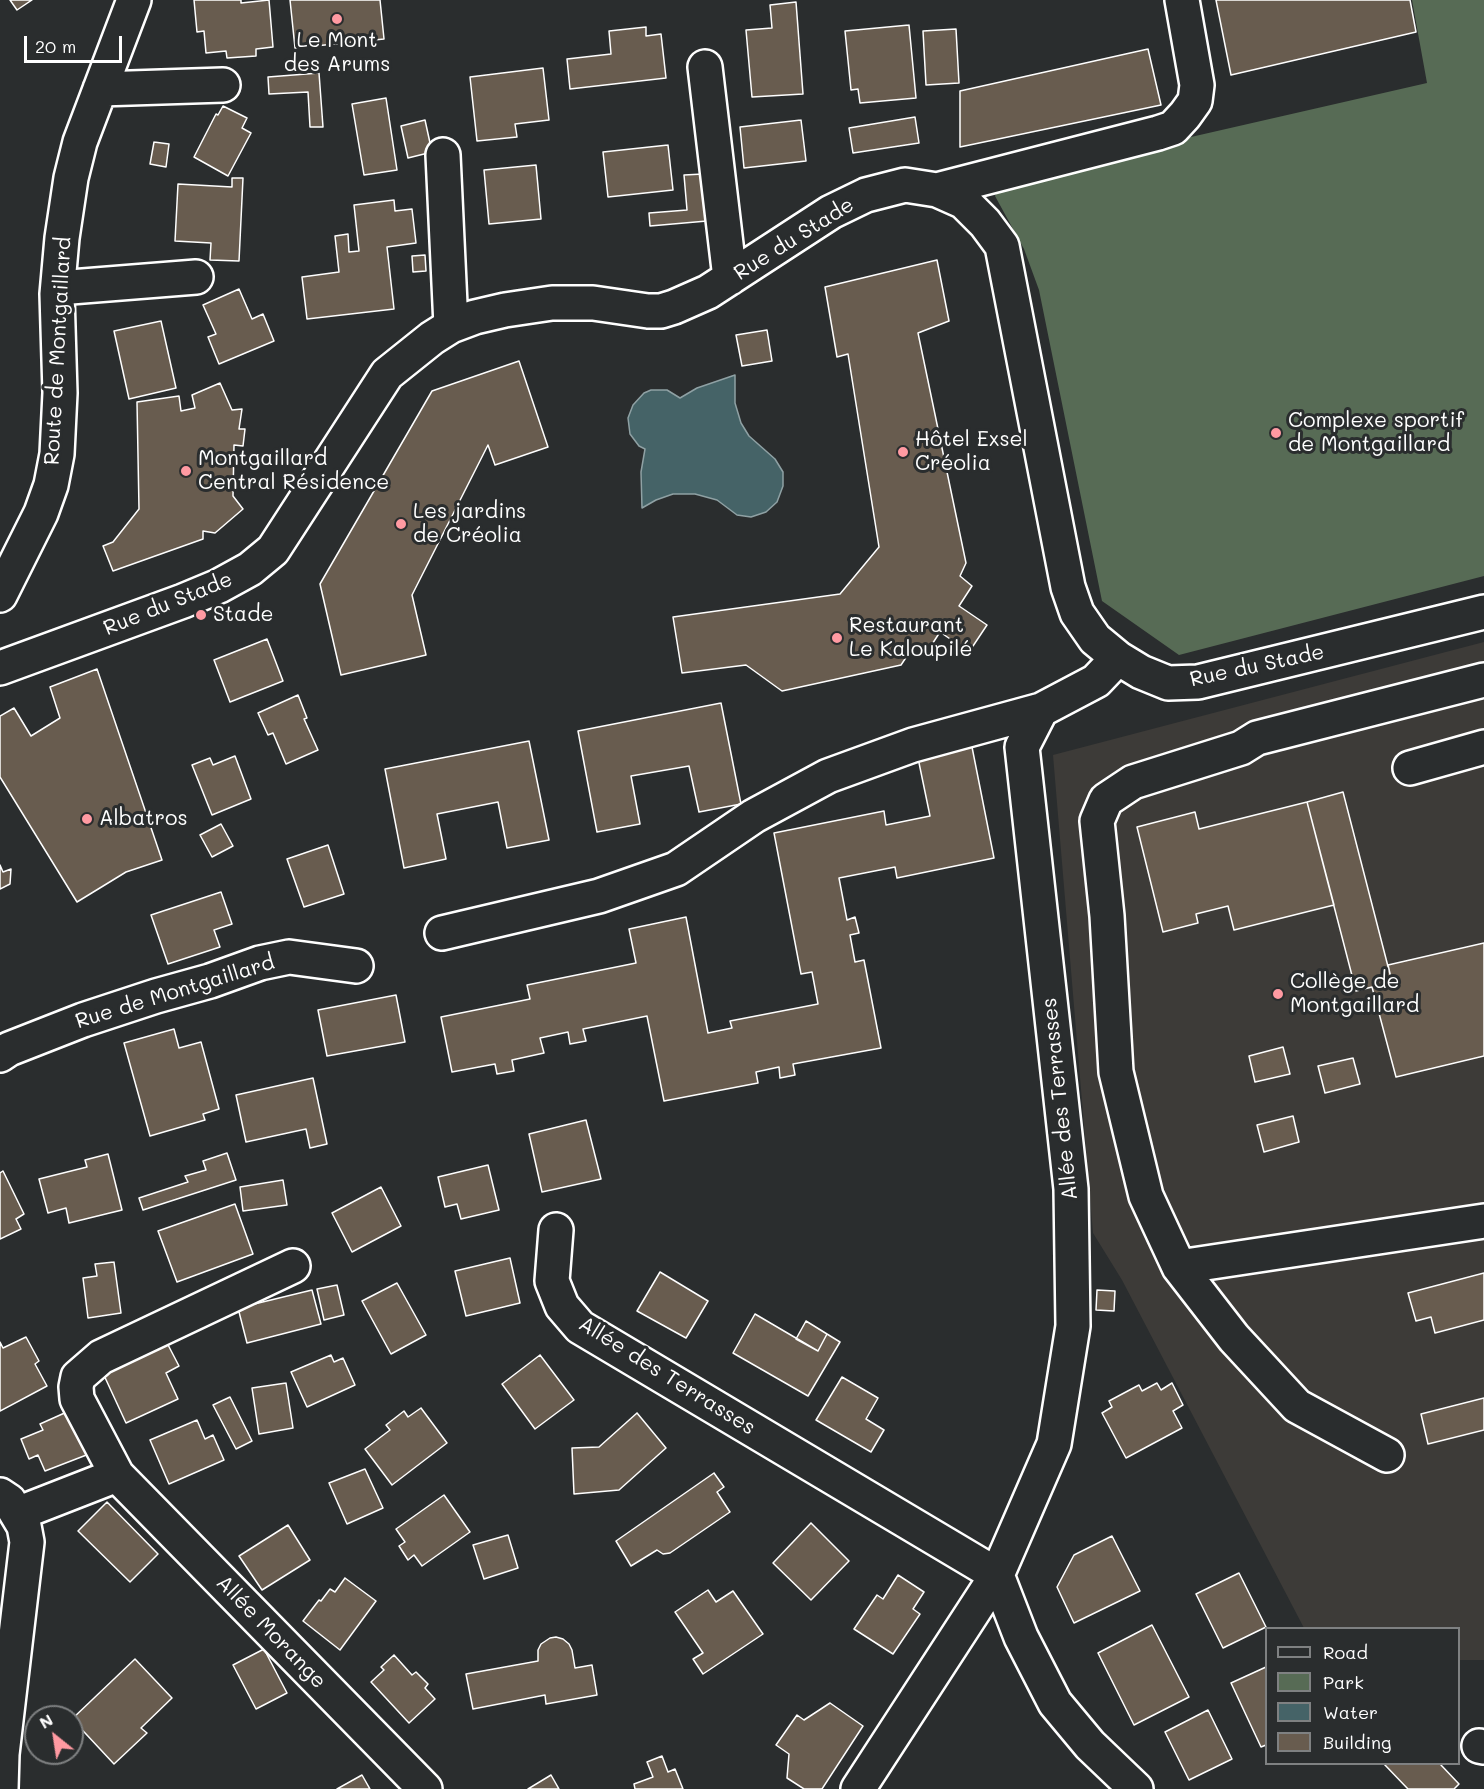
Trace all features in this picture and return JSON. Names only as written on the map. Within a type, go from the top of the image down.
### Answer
[{"type":"street","name":"Route de Montgaillard","points":[[0,595],[41,513],[51,485],[57,454],[60,393],[58,288],[62,238],[71,178],[80,142],[134,0]]},
{"type":"street","points":[[937,190],[1173,128],[1195,101],[1197,85],[1182,0]]},
{"type":"street","points":[[705,67],[730,278]]},
{"type":"street","points":[[100,89],[223,85]]},
{"type":"street","points":[[443,155],[451,326]]},
{"type":"street","name":"Rue du Stade","points":[[0,668],[183,601],[219,586],[250,569],[273,550],[387,374],[451,326],[475,317],[505,310],[552,303],[593,303],[660,311],[708,292],[831,212],[867,195],[905,185],[937,190],[964,202],[985,222],[1002,246],[1068,586],[1077,613],[1095,639],[1118,658],[1142,672],[1168,682],[1198,682],[1484,612]]},
{"type":"street","points":[[58,288],[196,277]]},
{"type":"street","points":[[442,933],[598,896],[676,869],[754,816],[828,776],[1030,700],[1096,681],[1118,658]]},
{"type":"street","points":[[1387,1455],[1297,1406],[1234,1338],[1179,1267],[1146,1196],[1116,1072],[1107,916],[1097,820],[1106,800],[1133,782],[1241,748],[1257,738],[1484,681]]},
{"type":"street","name":"Allée des Terrasses","points":[[858,1789],[997,1575],[1054,1444],[1073,1326],[1071,1189],[1022,747],[1030,700]]},
{"type":"street","points":[[1410,768],[1484,747]]},
{"type":"street","name":"Rue de Montgaillard","points":[[0,1055],[9,1049],[83,1020],[210,981],[260,963],[289,957],[356,966]]},
{"type":"street","points":[[1179,1267],[1484,1221]]},
{"type":"street","name":"Allée des Terrasses","points":[[556,1230],[552,1281],[562,1306],[580,1327],[997,1575]]},
{"type":"street","name":"Allée Morange","points":[[293,1266],[100,1357],[78,1377],[77,1399],[117,1475],[425,1789]]},
{"type":"street","points":[[1,1789],[2,1754],[27,1542],[24,1526],[8,1505],[117,1475]]},
{"type":"street","points":[[997,1575],[1021,1637],[1055,1703],[1090,1745],[1136,1789]]},
{"type":"shaded area","name":"Collège de Montgaillard","points":[[1484,642],[1484,1660],[1460,1660],[1460,1627],[1303,1627],[1122,1280],[1093,1233],[1053,755]]},
{"type":"green space","name":"Complexe sportif de Montgaillard","points":[[1412,0],[1484,0],[1484,576],[1179,655],[1102,601],[1039,290],[1024,249],[995,196],[1003,180],[1427,83]]},
{"type":"water","points":[[735,375],[735,403],[741,423],[749,436],[775,459],[783,472],[783,486],[777,502],[766,512],[751,517],[737,515],[717,500],[695,494],[673,494],[642,508],[641,472],[645,449],[639,446],[630,434],[628,418],[633,405],[644,393],[651,390],[667,390],[680,398],[697,388]]},
{"type":"building","points":[[10,0],[32,0],[17,10]]},
{"type":"building","points":[[194,0],[241,0],[241,3],[269,0],[273,47],[256,49],[256,56],[227,58],[226,51],[206,53],[204,31],[197,32]]},
{"type":"building","name":"Le Mont des Arums","points":[[290,0],[380,0],[384,39],[295,48]]},
{"type":"building","points":[[1216,0],[1410,0],[1416,32],[1231,75]]},
{"type":"building","points":[[796,2],[803,94],[752,97],[746,30],[772,28],[770,5]]},
{"type":"building","points":[[909,25],[916,98],[860,103],[858,89],[851,90],[845,31]]},
{"type":"building","points":[[646,27],[646,36],[661,34],[666,78],[570,89],[567,59],[611,54],[609,31]]},
{"type":"building","points":[[956,29],[959,83],[926,85],[923,31]]},
{"type":"building","points":[[1148,49],[1161,105],[960,147],[960,91]]},
{"type":"building","points":[[543,68],[549,120],[515,124],[517,137],[477,141],[470,77]]},
{"type":"building","points":[[319,73],[323,127],[310,127],[308,92],[269,94],[268,77]]},
{"type":"building","points":[[386,98],[397,170],[364,175],[352,104]]},
{"type":"building","points":[[223,106],[247,118],[242,128],[251,133],[228,176],[194,157],[216,114],[218,115]]},
{"type":"building","points":[[915,117],[919,143],[853,153],[849,128]]},
{"type":"building","points":[[425,120],[432,152],[408,158],[401,126]]},
{"type":"building","points":[[801,120],[806,161],[744,168],[740,127]]},
{"type":"building","points":[[154,142],[169,144],[166,167],[150,164]]},
{"type":"building","points":[[668,145],[673,190],[608,197],[603,152]]},
{"type":"building","points":[[536,165],[541,219],[489,224],[484,170]]},
{"type":"building","points":[[703,174],[707,221],[650,226],[649,213],[687,210],[684,175]]},
{"type":"building","points":[[232,178],[243,178],[239,261],[210,260],[211,243],[175,241],[178,184],[232,187]]},
{"type":"building","points":[[394,200],[395,211],[412,209],[416,243],[387,247],[394,309],[307,319],[302,277],[339,272],[335,236],[348,234],[349,252],[359,251],[354,205]]},
{"type":"building","points":[[425,255],[426,271],[413,272],[412,256]]},
{"type":"building","name":"Hôtel Exsel Créolia","points":[[937,260],[949,321],[918,333],[966,563],[960,576],[972,586],[959,606],[987,625],[969,652],[940,632],[927,652],[915,644],[901,665],[782,691],[746,665],[682,673],[673,617],[840,594],[879,547],[848,354],[837,357],[825,287]]},
{"type":"building","points":[[239,289],[252,319],[263,314],[274,341],[219,364],[208,337],[216,334],[203,305]]},
{"type":"building","points":[[161,321],[176,388],[129,399],[114,331]]},
{"type":"building","points":[[767,330],[772,361],[742,366],[736,335]]},
{"type":"building","name":"Les jardins de Créolia","points":[[519,361],[548,447],[495,465],[488,445],[412,595],[426,655],[341,675],[320,584],[432,391]]},
{"type":"building","name":"Montgaillard Central Résidence","points":[[220,383],[232,410],[242,409],[239,429],[245,429],[243,446],[234,445],[233,496],[243,509],[215,533],[203,531],[203,539],[113,571],[103,546],[113,542],[139,509],[137,402],[179,396],[181,411],[195,408],[192,395]]},
{"type":"building","points":[[267,639],[283,681],[230,702],[214,660]]},
{"type":"building","name":"Albatros","points":[[97,669],[162,860],[126,872],[77,902],[0,777],[0,716],[14,708],[31,736],[60,718],[50,687]]},
{"type":"building","points":[[298,695],[307,718],[304,719],[318,750],[286,764],[273,733],[268,735],[258,713]]},
{"type":"building","points":[[721,703],[741,804],[699,812],[689,766],[631,776],[640,824],[597,832],[578,731]]},
{"type":"building","points":[[529,741],[549,840],[507,848],[498,802],[437,814],[446,859],[404,868],[385,769]]},
{"type":"building","points":[[972,747],[994,858],[897,878],[895,867],[839,878],[847,920],[855,917],[859,933],[850,935],[855,962],[864,960],[881,1048],[793,1064],[795,1075],[780,1078],[779,1067],[756,1072],[758,1083],[664,1101],[647,1016],[583,1029],[586,1041],[570,1044],[568,1032],[540,1038],[544,1053],[512,1060],[514,1071],[497,1074],[495,1064],[452,1072],[441,1017],[530,999],[527,985],[636,963],[629,929],[686,917],[708,1033],[732,1028],[730,1021],[818,1004],[812,972],[801,974],[774,833],[884,811],[886,825],[930,816],[918,758]]},
{"type":"building","points":[[235,756],[251,799],[212,815],[192,765],[210,758],[213,765]]},
{"type":"building","points":[[1343,792],[1392,982],[1356,991],[1307,802]]},
{"type":"building","points":[[1307,802],[1334,905],[1234,930],[1228,906],[1196,914],[1198,923],[1163,932],[1137,827],[1195,812],[1199,829]]},
{"type":"building","points":[[221,824],[233,846],[212,857],[200,835]]},
{"type":"building","points":[[328,845],[344,894],[304,907],[287,859]]},
{"type":"building","points":[[0,865],[3,872],[11,869],[10,884],[0,889]]},
{"type":"building","points":[[221,892],[232,924],[214,930],[220,947],[168,964],[151,915]]},
{"type":"building","points":[[1484,943],[1484,1056],[1396,1077],[1372,987],[1392,982],[1388,965]]},
{"type":"building","points":[[396,995],[405,1042],[327,1056],[318,1010]]},
{"type":"building","points":[[174,1029],[179,1048],[201,1042],[219,1109],[203,1114],[205,1120],[150,1136],[124,1043]]},
{"type":"building","points":[[1283,1047],[1290,1074],[1255,1082],[1249,1056]]},
{"type":"building","points":[[1353,1058],[1360,1084],[1325,1093],[1318,1066]]},
{"type":"building","points":[[313,1078],[327,1144],[310,1148],[306,1129],[246,1142],[236,1095]]},
{"type":"building","points":[[1293,1116],[1299,1142],[1264,1152],[1257,1125]]},
{"type":"building","points":[[586,1120],[601,1179],[542,1192],[529,1134]]},
{"type":"building","points":[[227,1153],[236,1180],[143,1210],[139,1198],[188,1182],[185,1176],[206,1170],[203,1161]]},
{"type":"building","points":[[108,1154],[122,1210],[69,1223],[66,1208],[48,1213],[39,1179],[87,1167],[85,1160]]},
{"type":"building","points":[[488,1165],[499,1210],[461,1219],[457,1204],[445,1207],[438,1177]]},
{"type":"building","points":[[3,1171],[24,1214],[16,1219],[21,1229],[0,1239],[0,1173]]},
{"type":"building","points":[[283,1180],[287,1205],[243,1211],[240,1187]]},
{"type":"building","points":[[381,1187],[401,1226],[352,1252],[332,1213]]},
{"type":"building","points":[[235,1204],[253,1254],[177,1282],[158,1231]]},
{"type":"building","points":[[510,1258],[520,1303],[466,1316],[455,1271]]},
{"type":"building","points":[[114,1262],[121,1313],[88,1318],[83,1278],[97,1276],[95,1264]]},
{"type":"building","points":[[660,1272],[708,1301],[686,1338],[637,1311]]},
{"type":"building","points":[[1484,1273],[1484,1320],[1435,1333],[1431,1317],[1416,1321],[1408,1293]]},
{"type":"building","points":[[397,1283],[426,1335],[391,1354],[362,1301]]},
{"type":"building","points":[[337,1285],[344,1315],[324,1320],[317,1289]]},
{"type":"building","points":[[312,1290],[321,1324],[247,1343],[238,1308]]},
{"type":"building","points":[[1097,1290],[1115,1291],[1114,1311],[1096,1310]]},
{"type":"building","points":[[755,1314],[818,1351],[827,1334],[840,1342],[808,1396],[733,1353]]},
{"type":"building","points":[[806,1321],[827,1334],[818,1351],[796,1339]]},
{"type":"building","points":[[26,1337],[39,1361],[35,1364],[47,1386],[0,1411],[0,1342],[3,1348]]},
{"type":"building","points":[[166,1341],[179,1366],[166,1373],[178,1399],[126,1423],[102,1371]]},
{"type":"building","points":[[331,1355],[334,1362],[343,1358],[355,1385],[307,1407],[291,1372]]},
{"type":"building","points":[[540,1355],[574,1400],[535,1429],[502,1384]]},
{"type":"building","points":[[842,1377],[878,1398],[866,1419],[884,1430],[871,1452],[816,1420]]},
{"type":"building","points":[[286,1383],[293,1428],[259,1434],[252,1388]]},
{"type":"building","points":[[1157,1383],[1161,1390],[1172,1383],[1183,1405],[1173,1411],[1182,1428],[1126,1458],[1102,1413],[1112,1407],[1109,1401],[1139,1385],[1142,1391]]},
{"type":"building","points":[[230,1397],[252,1441],[236,1449],[213,1405]]},
{"type":"building","points":[[1484,1398],[1484,1430],[1428,1444],[1421,1414]]},
{"type":"building","points":[[421,1408],[447,1443],[392,1485],[365,1449],[390,1430],[386,1425],[404,1411],[408,1417]]},
{"type":"building","points":[[69,1411],[89,1454],[45,1471],[38,1455],[29,1459],[21,1439],[43,1430],[40,1424]]},
{"type":"building","points":[[637,1413],[666,1448],[619,1490],[574,1494],[572,1448],[599,1447]]},
{"type":"building","points":[[197,1420],[205,1439],[213,1435],[224,1460],[169,1484],[150,1440]]},
{"type":"building","points":[[365,1469],[383,1508],[347,1524],[329,1483]]},
{"type":"building","points":[[714,1473],[724,1487],[717,1492],[730,1512],[670,1553],[663,1554],[657,1550],[631,1566],[616,1541]]},
{"type":"building","points":[[444,1495],[470,1532],[422,1566],[414,1555],[408,1560],[399,1546],[405,1542],[396,1529]]},
{"type":"building","points":[[107,1502],[158,1554],[130,1582],[78,1531]]},
{"type":"building","points":[[811,1523],[849,1561],[811,1600],[773,1563]]},
{"type":"building","points":[[288,1525],[310,1560],[262,1590],[239,1556]]},
{"type":"building","points":[[508,1535],[518,1568],[484,1579],[473,1545]]},
{"type":"building","points":[[1112,1536],[1140,1591],[1074,1623],[1057,1587],[1074,1555]]},
{"type":"building","points":[[1239,1573],[1266,1627],[1223,1648],[1196,1594]]},
{"type":"building","points":[[898,1575],[924,1592],[913,1609],[920,1614],[893,1654],[854,1629],[877,1595],[883,1599]]},
{"type":"building","points":[[345,1578],[376,1601],[340,1650],[303,1621],[319,1600],[321,1601],[330,1589],[335,1592]]},
{"type":"building","points":[[708,1590],[716,1602],[733,1591],[763,1634],[703,1674],[693,1659],[703,1653],[675,1612]]},
{"type":"building","points":[[1152,1625],[1189,1697],[1134,1725],[1098,1653]]},
{"type":"building","points":[[556,1637],[569,1644],[575,1668],[592,1665],[597,1695],[546,1704],[545,1695],[473,1709],[466,1674],[538,1661],[538,1650],[541,1644]]},
{"type":"building","points":[[264,1649],[287,1693],[256,1709],[233,1665]]},
{"type":"building","points":[[394,1655],[412,1675],[416,1672],[428,1684],[425,1688],[435,1699],[409,1723],[371,1682],[384,1670],[381,1667]]},
{"type":"building","points":[[135,1659],[172,1698],[141,1728],[147,1733],[114,1764],[84,1732],[84,1708]]},
{"type":"building","points":[[1265,1667],[1265,1745],[1261,1747],[1231,1683]]},
{"type":"building","points":[[830,1703],[863,1726],[822,1789],[804,1789],[787,1778],[789,1754],[776,1745],[797,1715],[804,1720]]},
{"type":"building","points":[[1208,1710],[1232,1759],[1189,1780],[1165,1732]]},
{"type":"building","points":[[662,1756],[668,1772],[675,1769],[683,1789],[635,1789],[634,1784],[653,1777],[647,1762]]},
{"type":"building","points":[[1385,1765],[1441,1765],[1459,1784],[1454,1789],[1408,1789]]},
{"type":"building","points":[[362,1775],[370,1789],[337,1789]]},
{"type":"building","points":[[551,1775],[559,1789],[528,1789]]},
{"type":"place","name":"Le Mont des Arums","points":[[337,19]]},
{"type":"place","name":"Complexe sportif de Montgaillard","points":[[1276,433]]},
{"type":"place","name":"Hôtel Exsel Créolia","points":[[903,452]]},
{"type":"place","name":"Montgaillard Central Résidence","points":[[186,471]]},
{"type":"place","name":"Les jardins de Créolia","points":[[401,524]]},
{"type":"place","name":"Stade","points":[[201,615]]},
{"type":"place","name":"Restaurant Le Kaloupilé","points":[[837,638]]},
{"type":"place","name":"Albatros","points":[[87,819]]},
{"type":"place","name":"Collège de Montgaillard","points":[[1278,994]]}]
